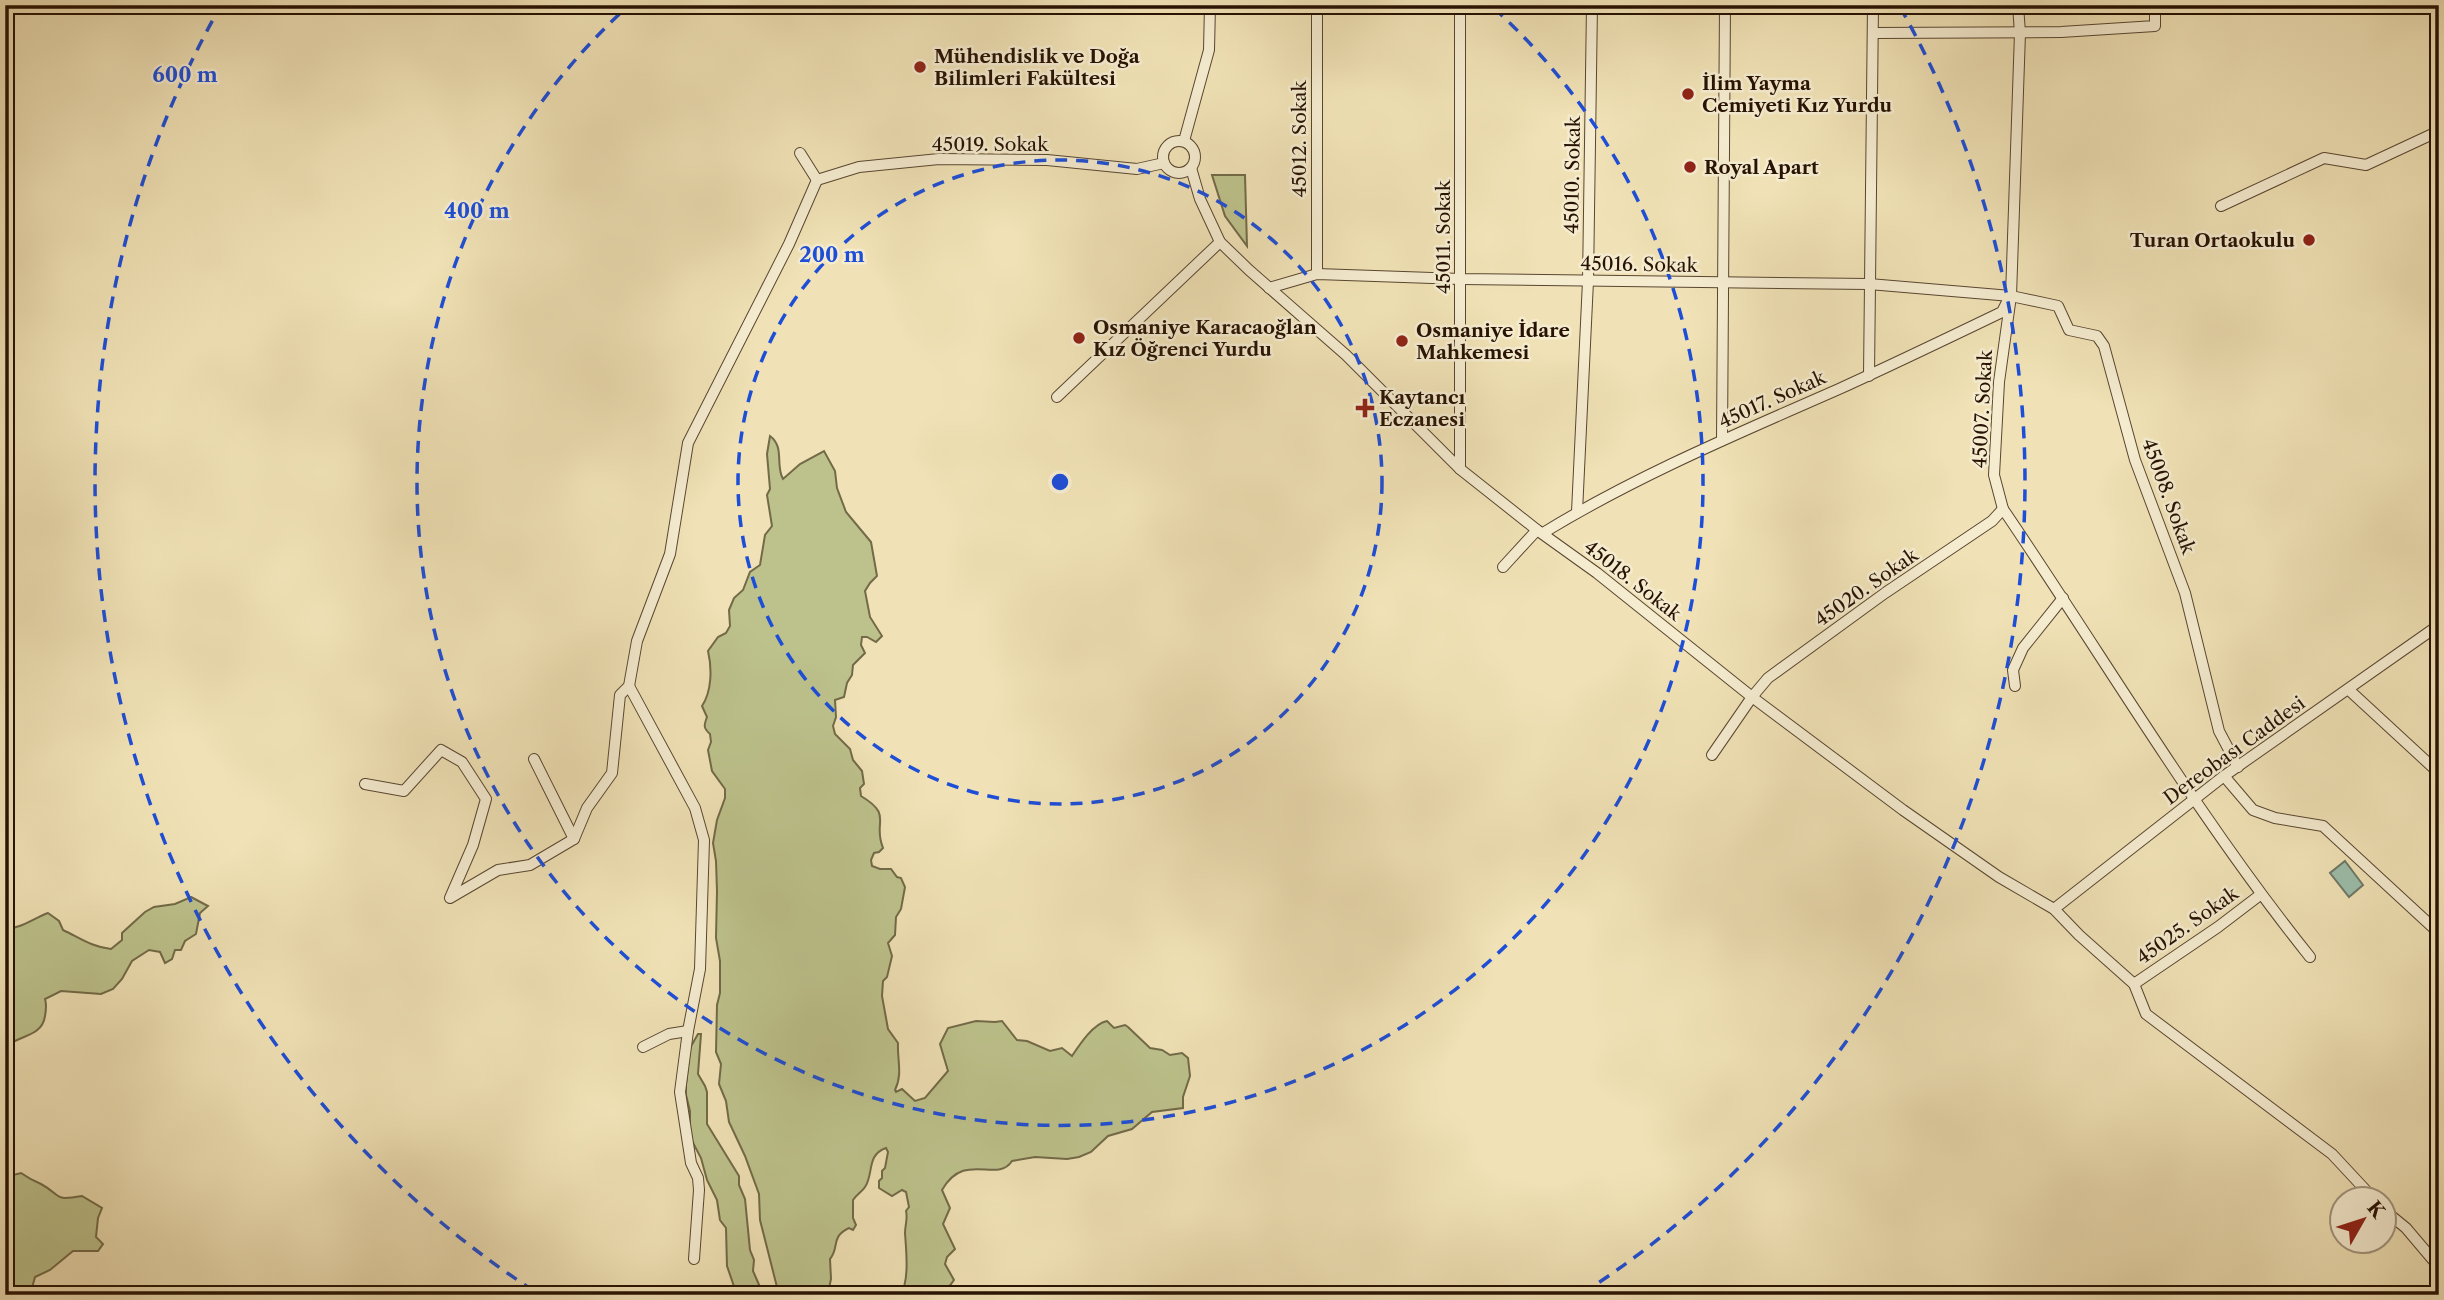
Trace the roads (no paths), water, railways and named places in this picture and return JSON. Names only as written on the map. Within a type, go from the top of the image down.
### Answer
[{"type":"street","points":[[1184,141],[1209,50],[1210,5]]},
{"type":"street","name":"45012. Sokak","points":[[1317,5],[1317,274]]},
{"type":"street","name":"45011. Sokak","points":[[1460,5],[1460,469]]},
{"type":"street","name":"45010. Sokak","points":[[1577,512],[1588,281],[1592,5]]},
{"type":"street","points":[[1722,440],[1725,5]]},
{"type":"street","points":[[1868,376],[1873,5]]},
{"type":"street","name":"45007. Sokak","points":[[2018,5],[2020,33],[2011,296],[1999,382],[1994,475],[2003,509],[2194,799]]},
{"type":"street","points":[[1873,33],[2020,33],[2155,26],[2155,5]]},
{"type":"street","points":[[2221,206],[2323,158],[2366,164],[2439,131]]},
{"type":"street","points":[[1184,141],[1194,153],[1191,168],[1176,173],[1167,168],[1163,153],[1169,144],[1184,141]]},
{"type":"street","points":[[365,784],[404,791],[441,750],[462,762],[486,800],[474,845],[450,898],[498,870],[530,865],[574,839],[587,808],[612,773],[620,695],[629,686],[638,641],[670,554],[683,460],[688,443],[789,244],[817,180],[800,153]]},
{"type":"street","name":"45019. Sokak","points":[[817,180],[859,167],[939,159],[1047,160],[1137,169],[1164,163]]},
{"type":"street","name":"45018. Sokak","points":[[1191,168],[1200,199],[1220,242],[1346,355],[1460,469],[1597,573],[1752,697],[1924,825],[1999,877],[2054,909],[2134,984]]},
{"type":"street","points":[[1057,397],[1220,242]]},
{"type":"street","name":"45016. Sokak","points":[[1269,288],[1317,274],[1461,279],[1869,284],[2011,296]]},
{"type":"street","name":"45017. Sokak","points":[[1503,567],[1540,532],[1577,512],[1722,440],[1868,376],[2002,312],[2011,296]]},
{"type":"street","name":"45008. Sokak","points":[[2011,296],[2058,306],[2069,330],[2097,335],[2104,346],[2135,460],[2185,593],[2219,731],[2238,766]]},
{"type":"street","name":"45020. Sokak","points":[[1712,755],[1768,678],[1885,593],[1992,521],[2003,509]]},
{"type":"street","points":[[2015,686],[2014,670],[2023,649],[2063,598]]},
{"type":"street","name":"Dereobası Caddesi","points":[[2054,909],[2224,776],[2439,625]]},
{"type":"street","points":[[629,686],[695,808],[704,840],[700,969],[680,1092],[691,1163],[698,1178],[694,1259]]},
{"type":"street","points":[[2349,690],[2439,774]]},
{"type":"street","points":[[534,758],[574,839]]},
{"type":"street","points":[[2224,776],[2253,810],[2275,818],[2323,826],[2439,933]]},
{"type":"street","name":"45025. Sokak","points":[[2194,799],[2260,895],[2310,957]]},
{"type":"street","name":"45025. Sokak","points":[[2134,984],[2260,895]]},
{"type":"street","points":[[2134,984],[2146,1014],[2332,1154],[2359,1184]]},
{"type":"street","points":[[643,1047],[669,1034],[688,1031]]},
{"type":"street","points":[[2398,1221],[2439,1267]]},
{"type":"place","name":"Mühendislik ve Doğa Bilimleri Fakültesi","points":[[920,67]]},
{"type":"place","name":"İlim Yayma Cemiyeti Kız Yurdu","points":[[1688,94]]},
{"type":"place","name":"Royal Apart","points":[[1690,167]]},
{"type":"place","name":"Turan Ortaokulu","points":[[2309,240]]},
{"type":"place","name":"Osmaniye Karacaoğlan Kız Öğrenci Yurdu","points":[[1079,338]]},
{"type":"place","name":"Osmaniye İdare Mahkemesi","points":[[1402,341]]},
{"type":"place","name":"Kaytancı Eczanesi","points":[[1365,408]]}]
